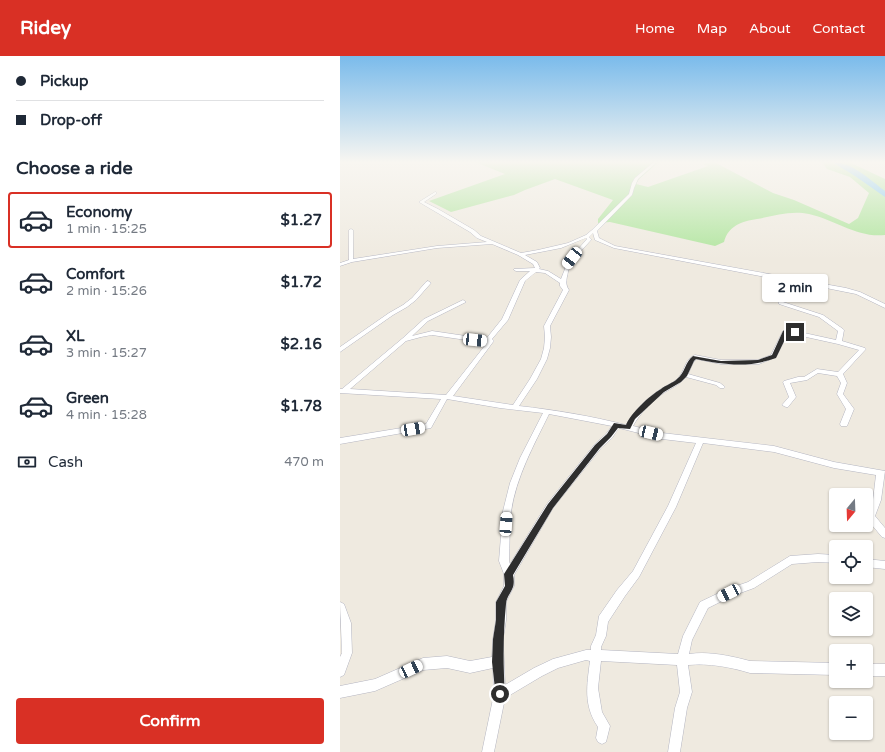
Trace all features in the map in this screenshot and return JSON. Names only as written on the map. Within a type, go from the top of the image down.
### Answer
[{"type":"street","points":[[433,194],[421,202],[438,210],[479,237],[535,262],[538,268],[523,280],[505,320],[487,341]]},
{"type":"street","points":[[520,254],[557,248],[586,236],[595,231],[631,194]]},
{"type":"street","points":[[351,261],[352,230]]},
{"type":"street","points":[[595,231],[597,239],[614,247],[785,278],[852,292],[885,306]]},
{"type":"street","points":[[515,407],[539,371],[544,359],[548,338],[547,326],[566,290],[563,286],[563,282],[567,264],[589,239],[586,236]]},
{"type":"street","points":[[340,265],[351,261],[437,247],[491,243]]},
{"type":"street","points":[[516,270],[535,270],[546,272],[563,282]]},
{"type":"street","points":[[785,278],[780,285],[777,296],[781,303],[821,316],[833,323],[841,330],[839,342]]},
{"type":"street","points":[[340,350],[391,314],[405,306],[414,299],[428,283]]},
{"type":"street","points":[[342,391],[426,320],[463,302]]},
{"type":"street","points":[[628,428],[632,418],[662,391],[679,381],[684,376],[691,360],[695,357],[721,362],[759,362],[774,356],[786,331],[839,342],[863,349],[850,361],[847,368],[840,374],[816,371],[805,379],[786,382],[793,396],[786,405]]},
{"type":"street","points":[[340,441],[428,426],[446,397],[491,341],[432,333],[404,340]]},
{"type":"street","points":[[840,374],[844,383],[840,394],[850,408],[844,424]]},
{"type":"street","points":[[684,376],[718,384],[722,387]]},
{"type":"street","points":[[342,391],[446,397],[500,406],[547,411],[662,436],[774,449],[834,465],[882,474],[877,500],[870,517],[885,534]]},
{"type":"street","points":[[488,752],[500,694],[498,662],[501,602],[509,586],[509,574],[504,561],[507,511],[516,477],[547,411]]},
{"type":"street","points":[[509,574],[550,506],[598,446],[609,436],[617,425]]},
{"type":"street","points":[[602,738],[604,726],[596,714],[592,688],[596,646],[601,636],[603,620],[636,574],[672,507],[700,441]]},
{"type":"street","points":[[674,752],[681,708],[686,692],[682,660],[690,634],[704,605],[729,593],[751,585],[790,560],[818,558],[829,559]]},
{"type":"street","points":[[873,564],[885,565]]},
{"type":"street","points":[[340,607],[346,623],[347,653],[340,671]]},
{"type":"street","points":[[500,694],[557,663],[586,655],[682,660],[700,658],[750,667],[829,669]]},
{"type":"street","points":[[340,692],[375,686],[422,664],[447,662],[470,667],[498,662]]},
{"type":"street","points":[[873,670],[885,670]]},
{"type":"green space","points":[[447,194],[515,194],[451,212],[429,201]]},
{"type":"green space","points":[[598,194],[777,194],[794,200],[849,224],[858,218],[868,194],[885,194],[885,235],[865,234],[809,214],[789,213],[751,220],[736,225],[726,236],[724,242],[715,246],[610,222],[598,223],[598,219],[613,200]]},
{"type":"route","points":[[500,694],[498,639],[501,620],[501,602],[509,586],[509,574],[550,506],[567,484],[617,425],[628,428],[632,418],[662,391],[679,381],[684,376],[691,360],[695,357],[721,362],[759,362],[774,356],[786,331],[795,332]]}]
